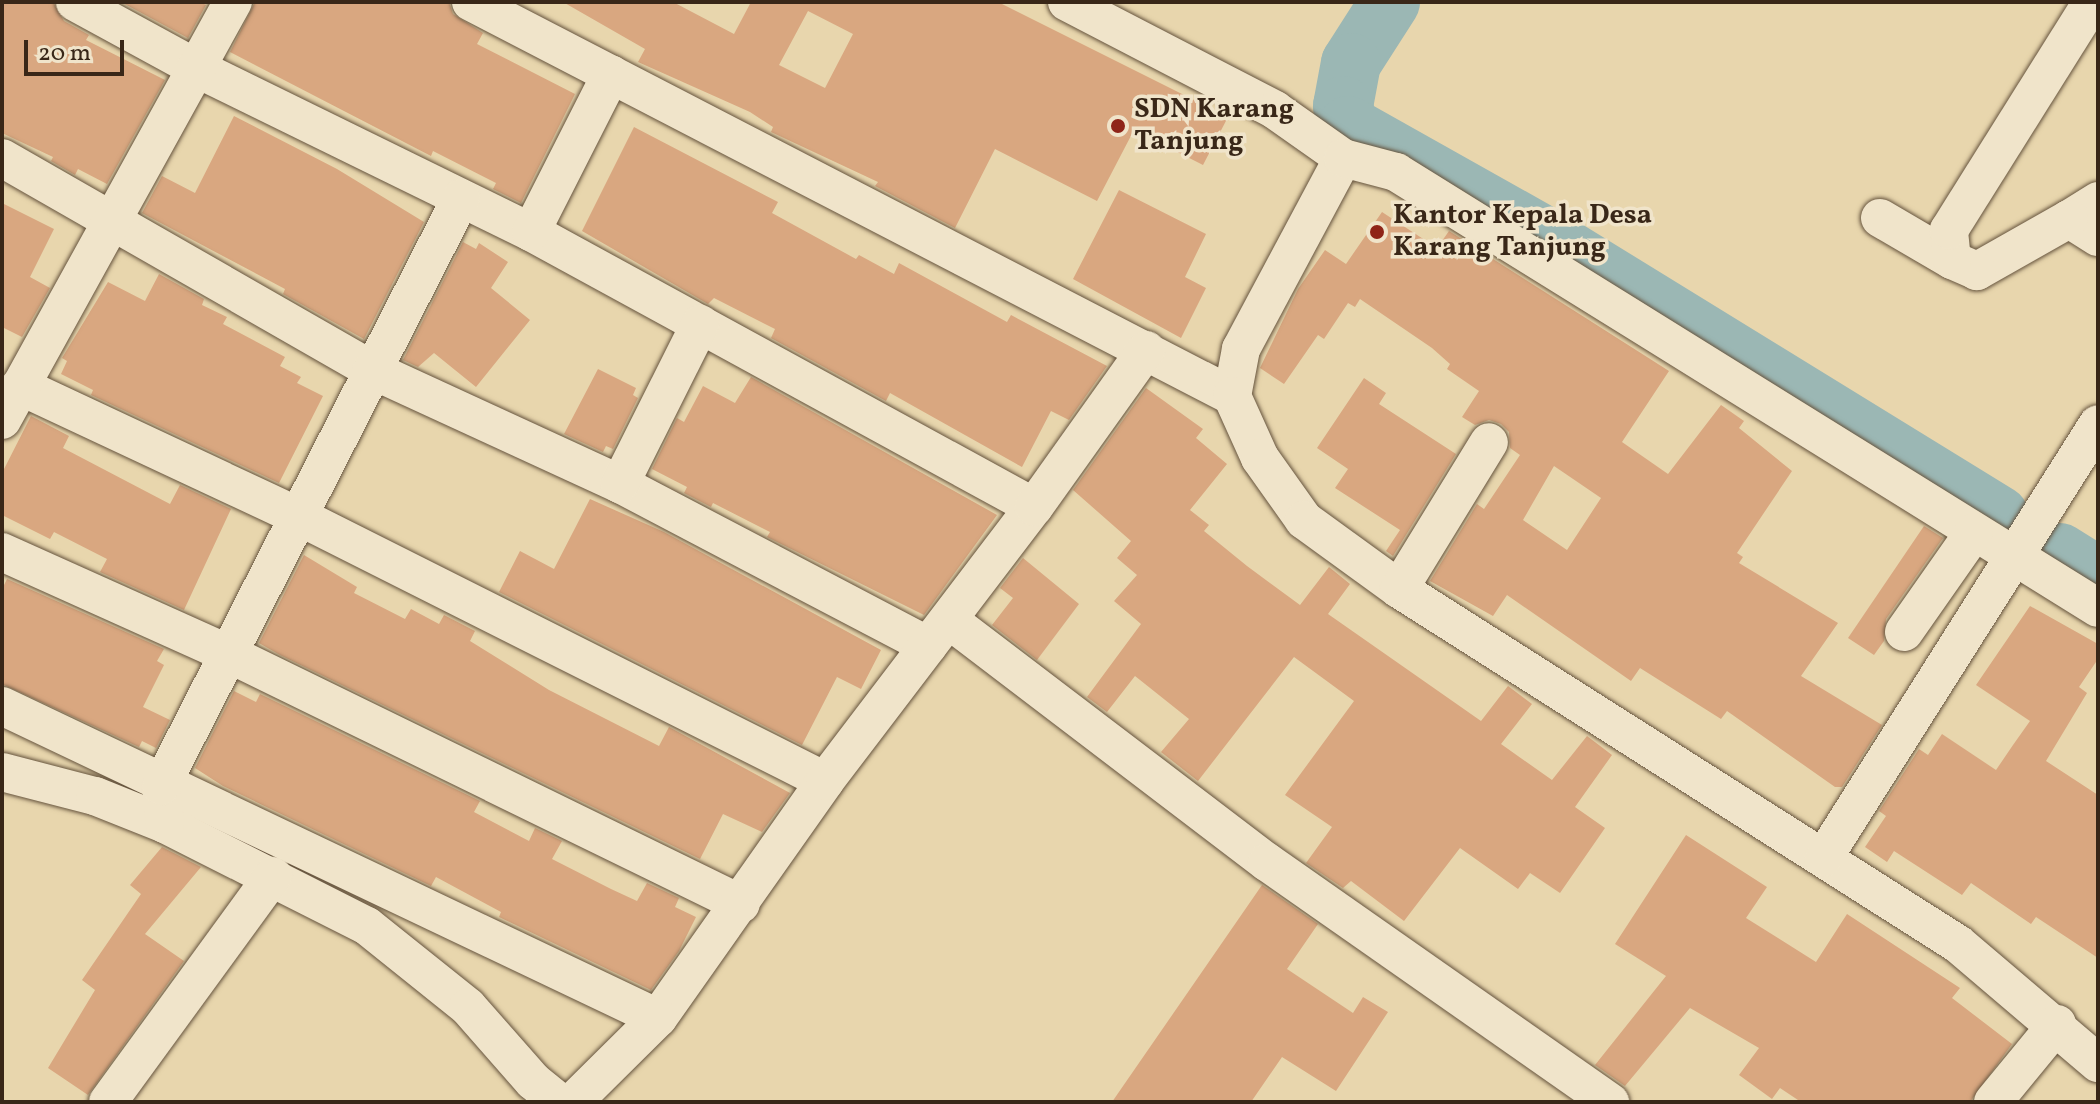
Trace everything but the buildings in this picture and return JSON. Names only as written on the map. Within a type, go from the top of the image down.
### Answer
[{"type":"street","points":[[75,2],[196,68],[531,232],[1034,507]]},
{"type":"street","points":[[2,420],[17,365],[111,218],[233,2]]},
{"type":"street","points":[[471,2],[1232,396]]},
{"type":"street","points":[[1067,2],[1275,110],[1343,158],[1396,172],[2098,608]]},
{"type":"street","points":[[1952,260],[1949,230],[2092,2]]},
{"type":"street","points":[[531,232],[611,74]]},
{"type":"street","points":[[2,158],[372,370],[938,633],[1610,1102]]},
{"type":"street","points":[[1343,158],[1241,349],[1232,396],[1260,458],[1304,520],[1399,589],[1958,944],[2057,1024],[2098,1063]]},
{"type":"street","points":[[165,824],[161,786],[225,652],[461,198]]},
{"type":"street","points":[[1880,218],[1977,271],[2088,219]]},
{"type":"street","points":[[620,484],[700,324]]},
{"type":"street","points":[[573,1102],[658,1018],[825,781],[1034,507],[1146,350]]},
{"type":"street","points":[[17,365],[296,515],[825,781]]},
{"type":"street","points":[[1824,857],[2011,555],[2098,424]]},
{"type":"street","points":[[1399,589],[1489,442]]},
{"type":"street","points":[[1904,632],[1974,532]]},
{"type":"street","points":[[2,552],[225,652],[741,904]]},
{"type":"street","points":[[2,706],[161,786],[658,1018]]},
{"type":"street","points":[[2,772],[95,796],[165,824],[367,926],[468,1007],[533,1081],[559,1102]]},
{"type":"street","points":[[108,1102],[273,876]]},
{"type":"street","points":[[1993,1102],[2057,1024]]},
{"type":"waterway","points":[[1390,2],[1351,63],[1343,106],[1348,126],[1544,236],[1999,516]]},
{"type":"waterway","points":[[2060,553],[2098,577]]},
{"type":"place","name":"SDN Karang Tanjung","points":[[1118,126]]},
{"type":"place","name":"Kantor Kepala Desa Karang Tanjung","points":[[1377,232]]}]
